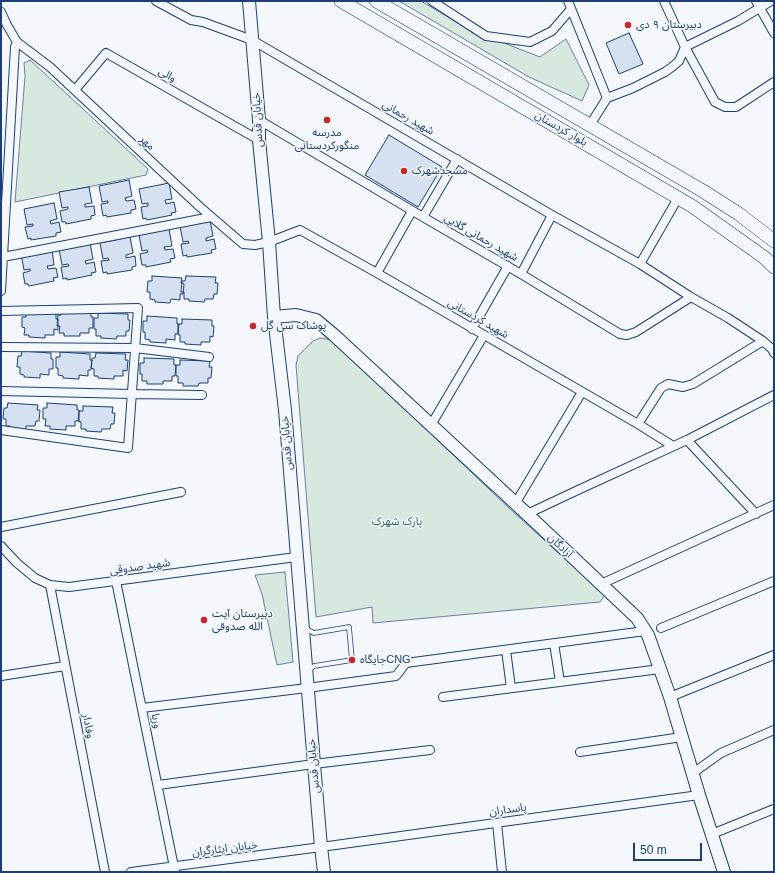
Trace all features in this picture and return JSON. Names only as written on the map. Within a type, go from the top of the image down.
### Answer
[{"type":"main road","points":[[249,1],[251,14]]},
{"type":"main road","points":[[251,14],[253,1]]},
{"type":"main road","points":[[251,14],[259,1]]},
{"type":"main road","name":"بلوار کردستان","points":[[340,1],[692,206],[765,258],[774,267]]},
{"type":"main road","name":"بلوار کردستان","points":[[376,1],[702,190],[739,214],[774,241]]},
{"type":"main road","name":"خیابان قدس","points":[[251,14],[259,120],[259,140],[269,242],[274,317],[285,410],[296,557],[324,872]]},
{"type":"main road","points":[[600,152],[609,136]]},
{"type":"main road","points":[[692,206],[702,190]]},
{"type":"main road","name":"آزادگان","points":[[274,317],[296,315],[316,320],[527,514],[637,618],[648,635],[670,697],[692,773],[724,872]]},
{"type":"street","name":"شهید رحمانی","points":[[156,1],[192,20],[203,22],[252,40],[552,215],[640,264],[763,341],[772,349],[774,353]]},
{"type":"street","points":[[432,1],[486,36],[530,42],[552,31],[569,5]]},
{"type":"street","points":[[664,1],[715,102],[725,108],[736,107],[774,82]]},
{"type":"street","points":[[590,125],[607,98],[633,88],[665,72],[679,61],[686,47],[738,21],[758,4],[771,1]]},
{"type":"street","points":[[758,4],[774,32]]},
{"type":"street","points":[[569,5],[607,98]]},
{"type":"street","points":[[1,12],[16,42],[1,291]]},
{"type":"street","name":"مهر","points":[[16,42],[50,67],[200,207],[243,244],[255,245],[269,242]]},
{"type":"street","name":"والی","points":[[74,90],[106,53],[259,140]]},
{"type":"street","name":"شهید رحمانی گلابی","points":[[259,120],[412,211],[522,274],[620,334],[627,335],[636,332],[692,297]]},
{"type":"street","points":[[423,217],[457,159]]},
{"type":"street","points":[[640,264],[678,198]]},
{"type":"street","points":[[376,273],[412,211]]},
{"type":"street","points":[[522,274],[552,215]]},
{"type":"street","points":[[3,257],[212,217]]},
{"type":"street","name":"شهید کردستانی","points":[[269,242],[300,230],[638,424],[673,446]]},
{"type":"street","points":[[472,329],[508,266]]},
{"type":"street","points":[[1,312],[138,308],[128,448],[1,430]]},
{"type":"street","points":[[431,425],[484,335]]},
{"type":"street","points":[[638,424],[661,388],[668,384],[683,387],[693,384],[763,341]]},
{"type":"street","points":[[1,346],[135,348],[209,357]]},
{"type":"street","points":[[1,391],[202,395]]},
{"type":"street","points":[[515,504],[582,392]]},
{"type":"street","points":[[527,514],[687,440],[774,395]]},
{"type":"street","points":[[687,440],[756,514]]},
{"type":"street","points":[[1,527],[181,492]]},
{"type":"street","points":[[601,584],[774,506]]},
{"type":"street","name":"شهید صدوقی","points":[[1,546],[34,578],[50,585],[69,587],[296,557]]},
{"type":"street","name":"وریا","points":[[116,581],[175,869]]},
{"type":"street","points":[[661,628],[774,581]]},
{"type":"street","name":"وفادار","points":[[50,585],[105,872]]},
{"type":"street","points":[[142,708],[307,684],[396,676],[406,663],[646,631]]},
{"type":"street","points":[[554,643],[560,682]]},
{"type":"street","points":[[506,650],[511,688]]},
{"type":"street","points":[[670,697],[774,655]]},
{"type":"street","points":[[1,676],[65,666]]},
{"type":"street","points":[[443,697],[660,670]]},
{"type":"street","points":[[692,773],[721,753],[774,730]]},
{"type":"street","points":[[580,752],[682,737]]},
{"type":"street","points":[[158,785],[430,750]]},
{"type":"street","name":"پاسداران","points":[[321,847],[699,795]]},
{"type":"street","points":[[712,834],[774,809]]},
{"type":"street","points":[[496,823],[502,872]]},
{"type":"street","name":"خیابان ایثارگران","points":[[131,872],[175,869],[321,847]]},
{"type":"lane","points":[[301,616],[308,630],[314,633],[349,627],[352,660],[314,666],[310,669],[307,684]]},
{"type":"green space","points":[[399,1],[421,1],[468,29],[540,57],[566,39],[589,85],[582,101],[529,77]]},
{"type":"green space","points":[[30,60],[148,169],[146,175],[15,202],[25,76],[24,63]]},
{"type":"green space","name":"پارک شهرک","points":[[320,338],[332,340],[510,509],[605,595],[600,602],[373,623],[372,607],[316,617],[296,365],[298,356],[313,341]]},
{"type":"green space","points":[[285,572],[293,662],[277,665],[262,594],[255,575]]},
{"type":"building","points":[[629,33],[643,64],[619,74],[606,43]]},
{"type":"building","name":"مسجدشهرک","points":[[389,135],[442,167],[418,207],[365,175]]},
{"type":"building","points":[[129,180],[132,196],[125,198],[126,201],[134,200],[136,209],[131,210],[131,213],[107,217],[106,215],[103,216],[101,204],[108,203],[108,201],[102,202],[99,186]]},
{"type":"building","points":[[169,183],[172,199],[165,200],[166,204],[174,202],[176,212],[171,213],[172,215],[147,220],[146,218],[143,219],[141,207],[148,206],[148,203],[142,204],[139,189]]},
{"type":"building","points":[[89,187],[92,203],[85,204],[85,207],[94,206],[95,215],[91,216],[91,219],[66,224],[66,222],[62,222],[60,211],[68,209],[68,207],[62,208],[59,192]]},
{"type":"building","points":[[54,203],[57,219],[50,221],[51,224],[59,222],[61,232],[56,233],[56,236],[31,240],[31,238],[28,239],[25,227],[33,226],[33,224],[27,225],[24,209]]},
{"type":"building","points":[[210,220],[213,236],[206,238],[206,241],[214,239],[216,249],[211,250],[212,253],[187,257],[187,255],[183,256],[181,244],[189,243],[188,241],[183,242],[180,226]]},
{"type":"building","points":[[169,229],[172,246],[164,247],[165,250],[173,249],[175,258],[170,259],[171,262],[146,267],[146,265],[142,265],[140,254],[148,252],[147,250],[142,251],[139,235]]},
{"type":"building","points":[[130,237],[133,253],[126,255],[126,258],[135,256],[136,266],[132,267],[132,270],[107,274],[107,272],[103,273],[101,261],[109,260],[108,258],[103,259],[100,243]]},
{"type":"building","points":[[90,243],[93,259],[85,261],[86,264],[94,262],[96,272],[91,273],[92,275],[67,280],[67,278],[63,279],[61,267],[69,266],[68,264],[62,265],[59,249]]},
{"type":"building","points":[[52,249],[54,265],[47,266],[48,269],[56,268],[58,277],[53,278],[54,281],[29,286],[28,284],[25,284],[23,273],[30,271],[30,269],[24,270],[21,254]]},
{"type":"building","points":[[152,276],[182,278],[181,283],[184,284],[183,294],[180,294],[180,300],[171,299],[170,303],[155,302],[155,300],[150,299],[150,292],[147,292],[148,281],[152,281]]},
{"type":"building","points":[[186,276],[216,277],[215,283],[218,283],[217,294],[214,294],[213,299],[205,299],[204,302],[189,301],[189,299],[184,299],[184,292],[181,292],[182,281],[185,281]]},
{"type":"building","points":[[61,310],[91,311],[91,317],[93,317],[93,328],[89,328],[89,333],[80,333],[80,336],[64,336],[64,333],[59,333],[60,326],[57,326],[58,315],[61,315]]},
{"type":"building","points":[[26,312],[56,313],[56,319],[58,319],[58,330],[54,329],[54,335],[45,335],[45,338],[29,337],[29,335],[24,335],[25,328],[22,327],[22,317],[26,317]]},
{"type":"building","points":[[98,313],[128,314],[128,320],[130,320],[129,331],[126,331],[126,336],[117,336],[116,339],[101,338],[101,336],[96,336],[96,329],[94,329],[94,318],[98,318]]},
{"type":"building","points":[[147,316],[177,318],[177,324],[179,324],[178,334],[175,334],[175,340],[166,339],[166,343],[150,342],[150,340],[145,339],[145,332],[143,332],[143,321],[147,321]]},
{"type":"building","points":[[182,319],[212,320],[212,326],[214,326],[213,337],[210,336],[210,342],[201,342],[201,345],[185,344],[185,342],[180,342],[178,324],[182,324]]},
{"type":"building","points":[[22,351],[51,353],[51,359],[53,359],[53,369],[49,369],[49,375],[40,374],[40,378],[24,377],[24,375],[20,374],[20,367],[17,367],[18,356],[21,356]]},
{"type":"building","points":[[60,352],[90,354],[90,360],[92,360],[91,370],[88,370],[88,376],[79,375],[79,379],[63,378],[63,376],[58,375],[58,368],[56,368],[56,357],[60,357]]},
{"type":"building","points":[[96,353],[126,354],[125,360],[128,360],[127,371],[123,370],[123,376],[114,376],[114,379],[98,378],[98,376],[94,376],[94,369],[91,368],[92,358],[95,358]]},
{"type":"building","points":[[144,358],[174,359],[174,365],[176,365],[175,376],[172,376],[172,381],[163,381],[163,384],[147,384],[147,381],[142,381],[142,374],[140,374],[140,363],[144,363]]},
{"type":"building","points":[[180,360],[210,361],[209,367],[212,367],[211,378],[208,378],[208,383],[199,383],[198,386],[183,386],[183,383],[178,383],[178,376],[176,376],[176,365],[180,365]]},
{"type":"building","points":[[8,403],[38,405],[37,410],[40,410],[39,421],[36,421],[35,426],[26,426],[26,430],[10,429],[10,426],[6,426],[6,419],[3,419],[4,408],[7,408]]},
{"type":"building","points":[[47,403],[77,405],[77,410],[79,410],[79,421],[75,421],[75,426],[66,426],[66,430],[50,429],[50,426],[45,426],[46,419],[43,419],[43,408],[47,408]]},
{"type":"building","points":[[83,406],[113,407],[112,413],[115,413],[114,424],[111,424],[110,429],[102,429],[101,432],[86,431],[86,429],[81,429],[81,422],[78,421],[79,411],[83,411]]},
{"type":"place","name":"دبیرستان ۹ دی","points":[[628,25]]},
{"type":"place","name":"مدرسه منگورکردستانی","points":[[327,120]]},
{"type":"place","name":"مسجدشهرک","points":[[404,171]]},
{"type":"place","name":"پوشاک سی گل","points":[[253,326]]},
{"type":"place","name":"دبیرستان آیت الله صدوقی","points":[[204,620]]},
{"type":"place","name":"جایگاهCNG","points":[[352,660]]}]
